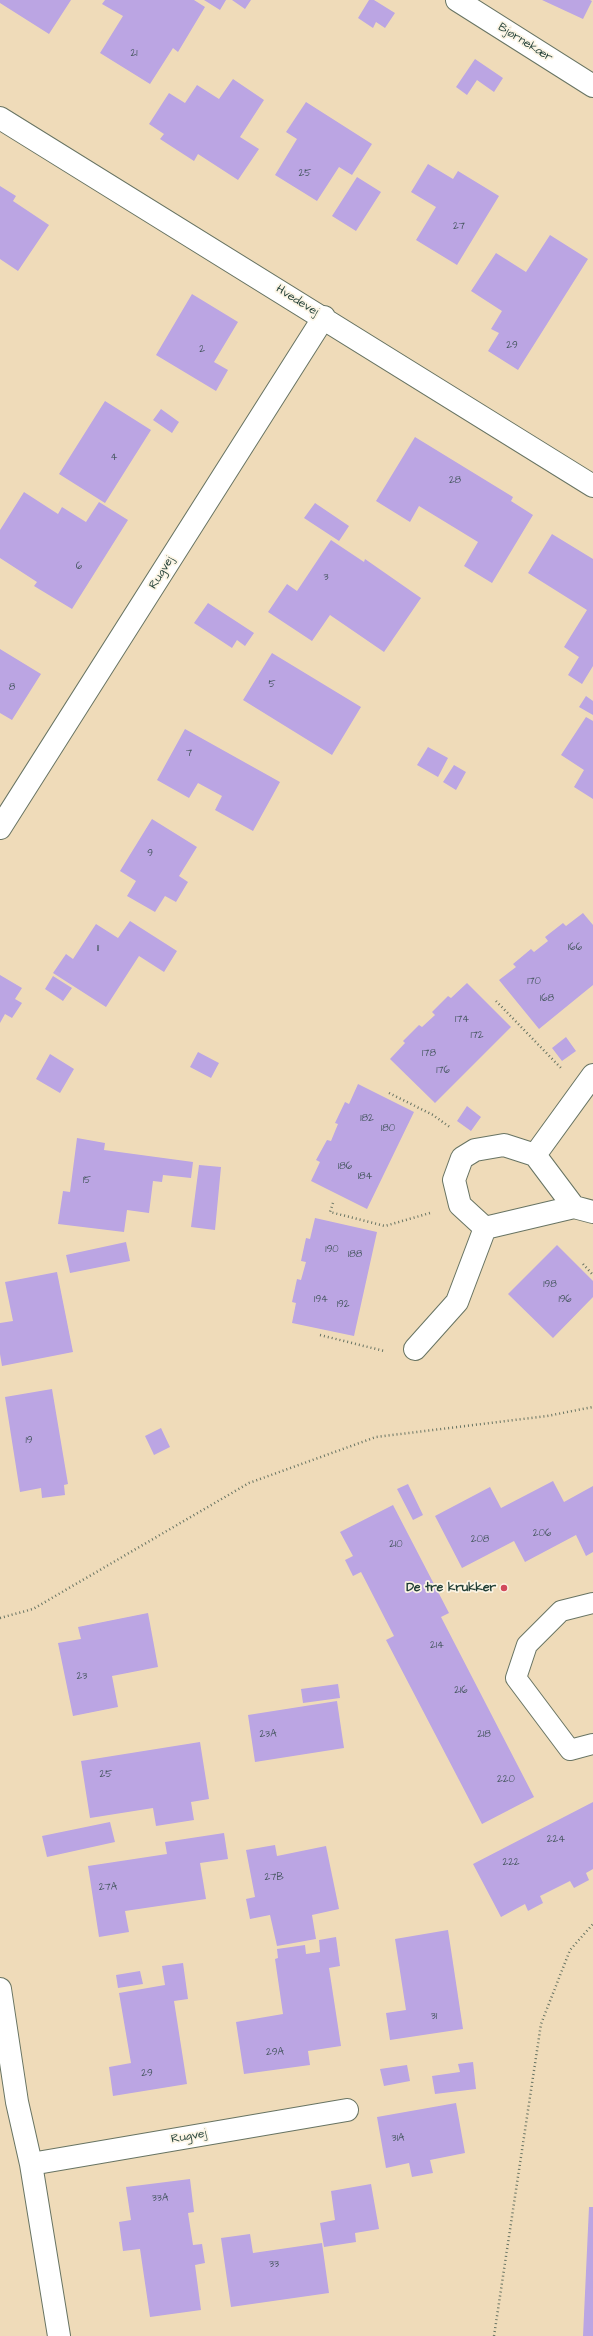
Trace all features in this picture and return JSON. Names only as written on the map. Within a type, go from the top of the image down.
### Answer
[{"type":"street","name":"Bjørnekær","points":[[457,0],[593,86]]},
{"type":"street","name":"Hvedevej","points":[[0,118],[324,317],[593,486]]},
{"type":"street","name":"Rugvej","points":[[0,827],[324,317]]},
{"type":"street","points":[[535,1155],[587,1082]]},
{"type":"street","points":[[485,1228],[460,1205],[454,1180],[462,1158],[475,1150],[504,1145],[535,1155],[584,1210]]},
{"type":"street","points":[[485,1228],[584,1210]]},
{"type":"street","points":[[415,1349],[457,1302],[485,1228]]},
{"type":"street","points":[[0,1989],[9,2102],[32,2164],[59,2336]]},
{"type":"street","name":"Rugvej","points":[[32,2164],[347,2110]]},
{"type":"lane","points":[[593,1603],[561,1611],[527,1645],[516,1678],[570,1750],[593,1744]]},
{"type":"path","points":[[496,1001],[587,1082]]},
{"type":"path","points":[[389,1093],[433,1115],[475,1150]]},
{"type":"path","points":[[333,1203],[330,1212],[385,1226],[460,1205]]},
{"type":"path","points":[[583,1264],[593,1275]]},
{"type":"path","points":[[320,1336],[393,1353],[415,1349]]},
{"type":"path","points":[[0,1618],[34,1608],[249,1483],[376,1437],[547,1416],[593,1408]]},
{"type":"path","points":[[494,2336],[541,2024],[570,1950],[593,1924]]},
{"type":"building","points":[[0,0],[71,0],[49,34],[0,3]]},
{"type":"building","points":[[105,0],[194,0],[205,7],[178,52],[173,48],[150,84],[100,53],[123,16],[102,4]]},
{"type":"building","points":[[204,0],[226,0],[220,10]]},
{"type":"building","points":[[232,0],[251,0],[245,9]]},
{"type":"building","points":[[369,0],[374,0],[395,13],[385,28],[376,22],[373,28],[358,18]]},
{"type":"building","points":[[542,0],[590,0],[592,1],[583,19]]},
{"type":"building","points":[[475,59],[503,78],[494,92],[477,80],[467,95],[456,87]]},
{"type":"building","points":[[233,79],[264,100],[240,137],[259,149],[238,180],[198,154],[194,161],[160,139],[164,134],[149,124],[169,93],[185,103],[197,85],[219,99]]},
{"type":"building","points":[[306,102],[372,144],[352,175],[339,167],[317,201],[275,175],[297,139],[286,132]]},
{"type":"building","points":[[428,164],[453,179],[458,171],[499,196],[457,265],[416,240],[436,207],[411,192]]},
{"type":"building","points":[[357,177],[381,192],[356,231],[332,216]]},
{"type":"building","points":[[0,186],[16,196],[13,201],[49,225],[18,271],[0,259]]},
{"type":"building","points":[[550,235],[588,259],[518,370],[488,351],[499,333],[491,329],[502,311],[471,291],[496,253],[526,272]]},
{"type":"building","points":[[192,294],[238,322],[214,362],[228,370],[216,391],[156,355]]},
{"type":"building","points":[[105,401],[151,430],[105,503],[59,474]]},
{"type":"building","points":[[161,409],[179,422],[172,433],[153,420]]},
{"type":"building","points":[[415,437],[513,497],[511,501],[533,515],[492,583],[464,566],[478,542],[419,506],[410,522],[376,501]]},
{"type":"building","points":[[24,492],[58,514],[62,507],[86,522],[99,502],[128,520],[72,609],[34,586],[37,582],[0,558],[0,530]]},
{"type":"building","points":[[315,503],[349,526],[339,541],[304,518]]},
{"type":"building","points":[[552,534],[593,559],[593,666],[582,684],[568,675],[579,657],[564,647],[587,610],[528,573]]},
{"type":"building","points":[[331,540],[364,562],[365,559],[421,598],[384,652],[330,615],[312,641],[268,612],[287,584],[297,591]]},
{"type":"building","points":[[208,603],[254,633],[245,646],[237,640],[232,648],[194,623]]},
{"type":"building","points":[[0,649],[41,674],[12,720],[0,713]]},
{"type":"building","points":[[272,653],[361,707],[332,755],[243,700]]},
{"type":"building","points":[[586,696],[593,701],[593,715],[579,707]]},
{"type":"building","points":[[586,717],[593,721],[593,799],[574,787],[584,770],[561,755]]},
{"type":"building","points":[[185,729],[280,782],[253,831],[215,810],[222,796],[198,783],[189,798],[157,780]]},
{"type":"building","points":[[428,747],[448,758],[438,777],[417,765]]},
{"type":"building","points":[[454,765],[466,772],[456,790],[443,782]]},
{"type":"building","points":[[152,819],[197,847],[179,876],[188,882],[176,902],[165,896],[155,912],[127,896],[136,881],[120,871]]},
{"type":"building","points":[[583,913],[593,925],[593,985],[539,1029],[499,980],[516,967],[513,964],[531,949],[534,952],[548,941],[545,937],[563,923],[566,926]]},
{"type":"building","points":[[130,921],[177,951],[164,972],[139,956],[106,1007],[53,973],[66,954],[73,959],[96,924],[118,938]]},
{"type":"building","points":[[0,975],[22,988],[15,999],[22,1003],[12,1018],[5,1014],[0,1023]]},
{"type":"building","points":[[53,976],[72,988],[63,1001],[45,989]]},
{"type":"building","points":[[467,983],[511,1027],[435,1103],[390,1059],[405,1043],[403,1041],[419,1025],[422,1027],[435,1015],[432,1012],[448,996],[451,998]]},
{"type":"building","points":[[566,1037],[576,1051],[562,1061],[552,1048]]},
{"type":"building","points":[[198,1052],[219,1063],[211,1078],[190,1067]]},
{"type":"building","points":[[50,1054],[74,1069],[60,1093],[36,1079]]},
{"type":"building","points":[[358,1084],[414,1112],[367,1209],[311,1181],[320,1162],[316,1160],[327,1140],[331,1141],[338,1124],[335,1123],[345,1102],[349,1104]]},
{"type":"building","points":[[467,1106],[481,1117],[471,1131],[457,1121]]},
{"type":"building","points":[[77,1138],[105,1143],[104,1150],[193,1162],[191,1178],[163,1175],[162,1182],[153,1181],[149,1213],[127,1210],[124,1232],[58,1224],[63,1191],[70,1192]]},
{"type":"building","points":[[199,1165],[221,1167],[215,1230],[191,1227]]},
{"type":"building","points":[[315,1218],[377,1232],[354,1336],[292,1323],[296,1303],[292,1302],[297,1279],[301,1280],[306,1262],[301,1261],[306,1238],[310,1239]]},
{"type":"building","points":[[126,1242],[130,1261],[70,1273],[66,1255]]},
{"type":"building","points":[[557,1245],[593,1281],[593,1297],[553,1338],[508,1294]]},
{"type":"building","points":[[57,1272],[73,1352],[2,1366],[0,1354],[0,1323],[13,1321],[5,1282]]},
{"type":"building","points":[[52,1389],[68,1484],[64,1485],[65,1495],[42,1498],[41,1488],[20,1492],[5,1397]]},
{"type":"building","points":[[161,1428],[170,1447],[154,1455],[145,1436]]},
{"type":"building","points":[[553,1481],[564,1502],[593,1486],[593,1552],[586,1556],[576,1535],[525,1562],[514,1541],[462,1568],[435,1516],[490,1487],[501,1508]]},
{"type":"building","points":[[408,1484],[423,1515],[413,1520],[397,1489]]},
{"type":"building","points":[[393,1505],[449,1613],[441,1617],[534,1797],[482,1824],[386,1640],[394,1636],[361,1572],[353,1576],[345,1560],[353,1556],[340,1532]]},
{"type":"building","points":[[148,1613],[158,1667],[112,1676],[118,1707],[73,1716],[58,1643],[81,1639],[78,1627]]},
{"type":"building","points":[[338,1684],[340,1698],[303,1703],[301,1689]]},
{"type":"building","points":[[337,1701],[344,1748],[255,1762],[248,1715]]},
{"type":"building","points":[[200,1742],[209,1799],[191,1802],[194,1820],[156,1826],[153,1808],[90,1818],[81,1761]]},
{"type":"building","points":[[593,1802],[593,1869],[586,1873],[589,1880],[574,1888],[570,1881],[540,1896],[543,1903],[528,1911],[525,1904],[501,1917],[473,1864]]},
{"type":"building","points":[[110,1822],[115,1842],[47,1857],[42,1836]]},
{"type":"building","points":[[224,1833],[228,1859],[200,1863],[206,1899],[125,1911],[129,1932],[99,1937],[88,1866],[167,1854],[165,1842]]},
{"type":"building","points":[[275,1845],[277,1856],[326,1846],[339,1909],[312,1915],[316,1939],[277,1946],[270,1915],[250,1919],[246,1899],[255,1897],[246,1850]]},
{"type":"building","points":[[448,1930],[463,2029],[390,2040],[386,2013],[406,2010],[395,1939]]},
{"type":"building","points":[[336,1937],[340,1966],[329,1968],[341,2046],[308,2051],[310,2065],[244,2074],[236,2022],[283,2014],[275,1959],[278,1958],[277,1949],[305,1945],[306,1954],[320,1952],[319,1940]]},
{"type":"building","points":[[183,1963],[188,1999],[174,2001],[187,2084],[113,2096],[109,2067],[131,2063],[119,1993],[165,1985],[162,1966]]},
{"type":"building","points":[[140,1971],[143,1984],[118,1988],[116,1975]]},
{"type":"building","points":[[473,2062],[476,2089],[435,2094],[432,2076],[460,2072],[458,2064]]},
{"type":"building","points":[[407,2065],[410,2081],[384,2086],[380,2069]]},
{"type":"building","points":[[456,2103],[465,2153],[430,2160],[433,2173],[412,2177],[409,2163],[386,2168],[377,2117]]},
{"type":"building","points":[[190,2179],[194,2212],[188,2213],[193,2245],[202,2244],[205,2263],[195,2265],[201,2310],[150,2317],[140,2249],[123,2251],[119,2222],[131,2220],[126,2187]]},
{"type":"building","points":[[371,2184],[379,2229],[355,2233],[356,2242],[324,2247],[320,2223],[335,2220],[331,2191]]},
{"type":"building","points":[[589,2207],[593,2207],[593,2336],[583,2336]]},
{"type":"building","points":[[250,2234],[253,2253],[322,2243],[329,2293],[231,2307],[221,2238]]},
{"type":"place","name":"De tre krukker","points":[[504,1588]]}]
